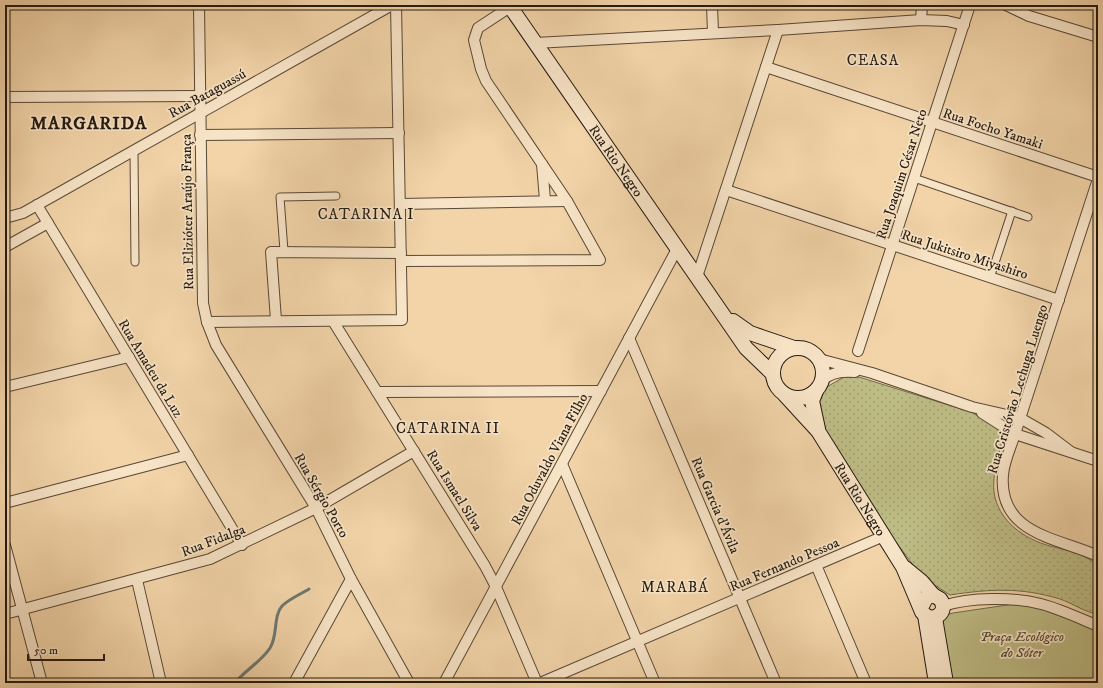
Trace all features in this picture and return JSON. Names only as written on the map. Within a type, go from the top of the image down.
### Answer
[{"type":"main road","name":"Rua Rio Negro","points":[[511,6],[677,249],[725,314],[746,348],[772,374]]},
{"type":"main road","name":"Rua Rio Negro","points":[[725,314],[750,333],[794,348]]},
{"type":"main road","points":[[794,348],[808,350],[819,358],[823,369],[819,386],[801,398],[785,395],[776,386],[772,374],[775,362],[783,352],[794,348]]},
{"type":"main road","name":"Rua Rio Negro","points":[[818,432],[812,401],[819,386]]},
{"type":"main road","name":"Rua Rio Negro","points":[[785,395],[818,432],[904,567],[927,613],[946,683]]},
{"type":"main road","name":"Rua Rio Negro","points":[[904,567],[922,582],[933,596],[940,599],[944,606]]},
{"type":"main road","points":[[933,596],[926,598],[927,613],[942,613],[944,606]]},
{"type":"main road","name":"Rua Rio Negro","points":[[927,613],[936,683]]},
{"type":"street","name":"Rua Elizióter Araújo França","points":[[198,5],[202,303],[207,322]]},
{"type":"street","name":"Rua Bataguassú","points":[[5,218],[23,213],[392,5]]},
{"type":"street","points":[[207,322],[276,320],[402,320],[396,5]]},
{"type":"street","points":[[712,5],[713,34]]},
{"type":"street","points":[[921,20],[922,5]]},
{"type":"street","name":"Rua Joaquim César Neto","points":[[858,351],[970,5]]},
{"type":"street","points":[[1006,5],[1029,16],[1098,37]]},
{"type":"street","points":[[276,320],[271,252],[284,251],[401,257],[600,260],[567,201],[486,81],[481,69],[474,40],[478,28],[511,6]]},
{"type":"street","points":[[535,43],[713,34],[921,20],[948,21],[964,25]]},
{"type":"street","points":[[697,277],[778,30]]},
{"type":"street","name":"Rua Focho Yamaki","points":[[766,67],[1098,178]]},
{"type":"street","points":[[5,97],[200,96]]},
{"type":"street","points":[[200,134],[398,133]]},
{"type":"street","points":[[134,151],[135,262]]},
{"type":"street","points":[[542,162],[545,200]]},
{"type":"street","points":[[914,178],[1028,217]]},
{"type":"street","name":"Rua Cristóvão Lechuga Luengo","points":[[1098,178],[1003,473],[1003,488],[1009,507],[1022,524],[1036,534],[1098,556]]},
{"type":"street","name":"Rua Jukitsiro Miyashiro","points":[[726,190],[1058,300]]},
{"type":"street","points":[[284,251],[280,197],[336,196]]},
{"type":"street","points":[[400,204],[545,200],[567,201]]},
{"type":"street","name":"Rua Amadeu da Luz","points":[[37,205],[242,545]]},
{"type":"street","points":[[990,278],[1012,211]]},
{"type":"street","points":[[5,247],[48,223]]},
{"type":"street","name":"Rua Oduvaldo Viana Filho","points":[[444,683],[677,249]]},
{"type":"street","name":"Rua Ismael Silva","points":[[333,321],[485,566],[496,587],[538,683]]},
{"type":"street","name":"Rua Sérgio Porto","points":[[207,322],[216,345],[316,508],[351,578],[409,683]]},
{"type":"street","name":"Rua Garcia d'Ávila","points":[[629,338],[776,683]]},
{"type":"street","points":[[5,387],[129,357]]},
{"type":"street","points":[[819,358],[842,363],[972,407],[1020,418],[1046,433],[1071,452]]},
{"type":"street","points":[[819,386],[825,378],[843,371],[872,373]]},
{"type":"street","points":[[377,392],[601,391]]},
{"type":"street","points":[[972,407],[1015,434],[1098,461]]},
{"type":"street","name":"Rua Fidalga","points":[[5,614],[137,580],[210,559],[242,545],[316,508],[414,451]]},
{"type":"street","points":[[5,503],[188,455]]},
{"type":"street","points":[[562,464],[655,683]]},
{"type":"street","name":"Rua Fernando Pessoa","points":[[538,683],[884,536]]},
{"type":"street","points":[[5,545],[42,683]]},
{"type":"street","points":[[816,565],[866,683]]},
{"type":"street","points":[[294,683],[351,578]]},
{"type":"street","points":[[137,580],[161,683]]},
{"type":"street","points":[[944,606],[962,602],[1022,600],[1042,604],[1098,626]]},
{"type":"green space","points":[[846,376],[859,377],[971,412],[997,427],[1003,437],[996,464],[994,492],[996,502],[1001,512],[1014,527],[1031,539],[1082,555],[1098,566],[1098,614],[1089,612],[1060,599],[1032,592],[992,590],[950,595],[922,577],[884,526],[819,423],[817,401],[823,389]]},
{"type":"green space","name":"Praça Ecológico do Sóter","points":[[1021,603],[1041,607],[1098,631],[1098,683],[950,683],[939,621],[946,615],[953,613]]},
{"type":"waterway","points":[[235,683],[262,658],[270,648],[274,638],[277,615],[282,606],[309,589]]},
{"type":"district","name":"CEASA","points":[[873,60]]},
{"type":"district","name":"MARGARIDA","points":[[89,123]]},
{"type":"district","name":"CATARINA I","points":[[366,214]]},
{"type":"district","name":"CATARINA II","points":[[448,428]]},
{"type":"district","name":"MARABÁ","points":[[675,587]]}]
